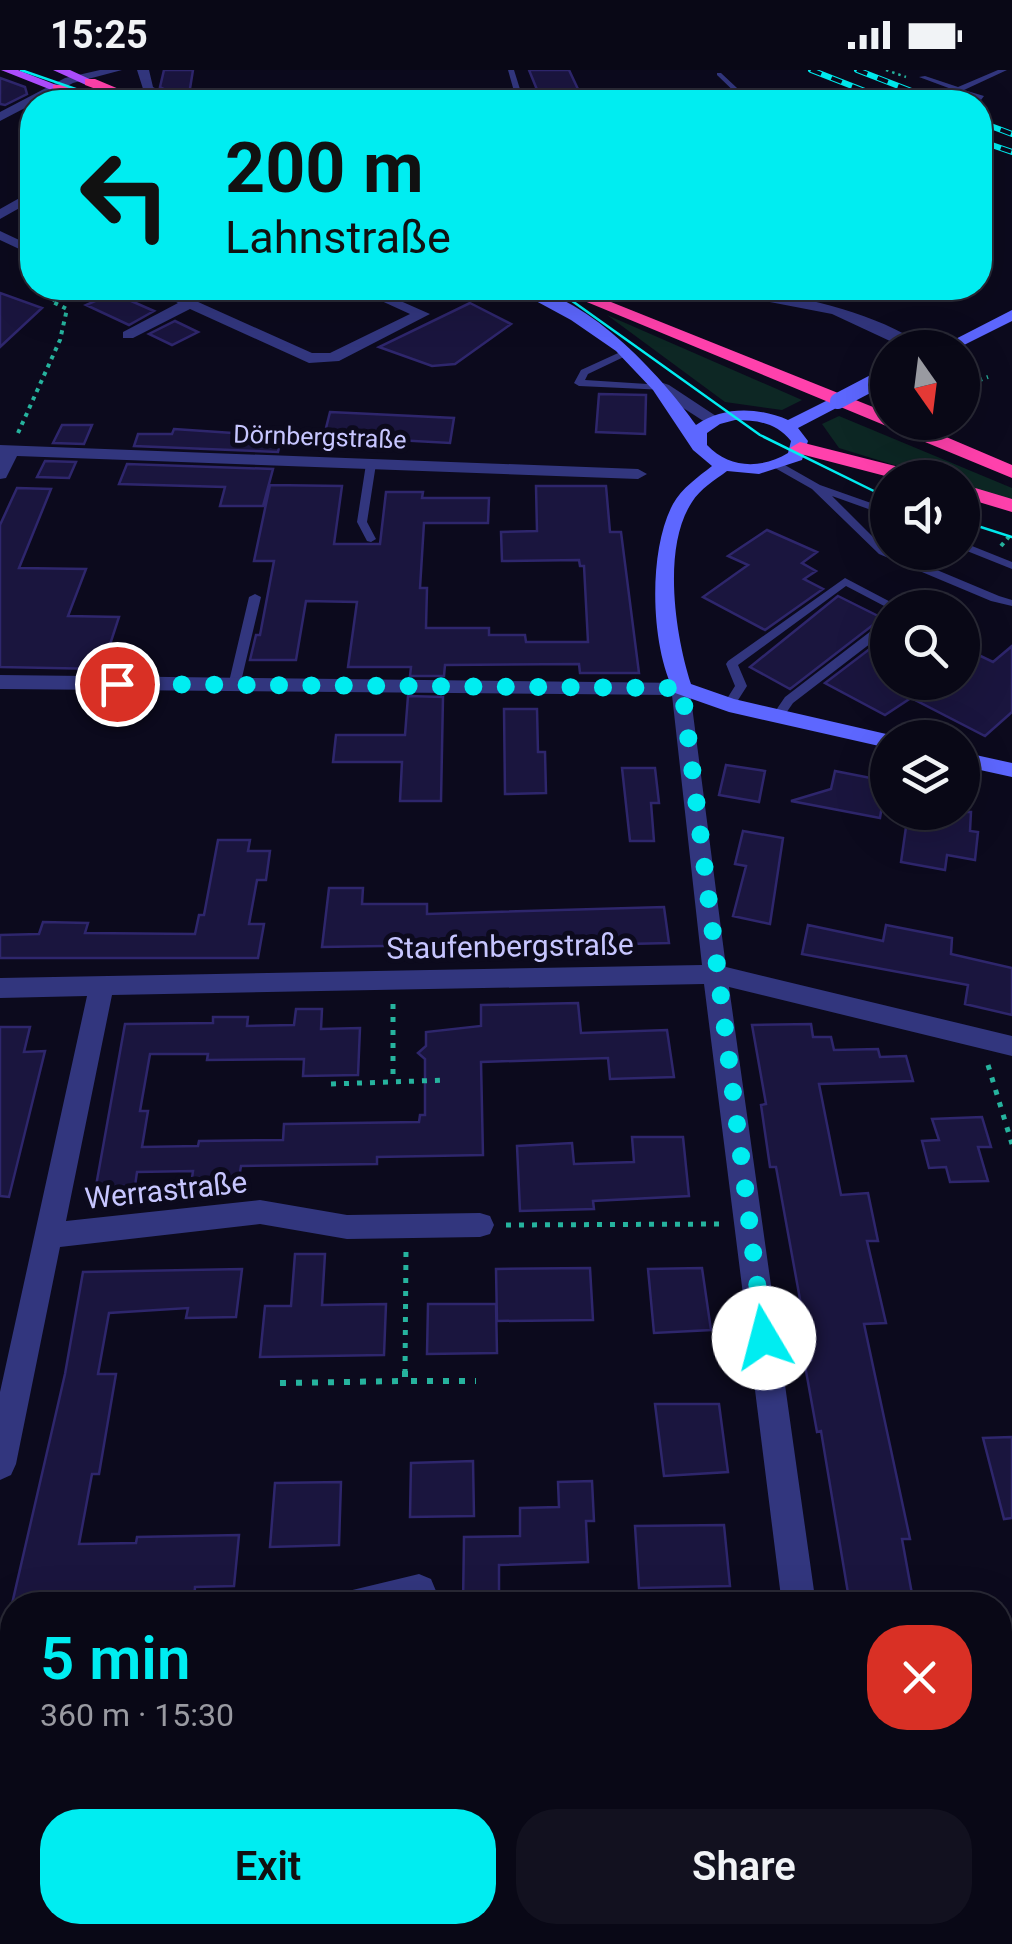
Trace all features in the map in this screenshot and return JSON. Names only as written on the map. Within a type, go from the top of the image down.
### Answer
[{"type":"highway","points":[[111,90],[104,78],[115,70]]},
{"type":"highway","points":[[75,75],[110,90]]},
{"type":"highway","points":[[56,88],[61,90]]},
{"type":"highway","points":[[592,300],[870,413]]},
{"type":"highway","points":[[639,300],[870,383]]},
{"type":"highway","points":[[980,437],[1010,449]]},
{"type":"highway","points":[[935,440],[1012,472]]},
{"type":"highway","points":[[800,448],[870,466]]},
{"type":"highway","points":[[980,496],[1012,506]]},
{"type":"main road","points":[[7,70],[56,88]]},
{"type":"street","points":[[52,90],[75,75],[115,70]]},
{"type":"street","points":[[183,300],[309,358],[333,358],[422,314],[389,300]]},
{"type":"street","points":[[546,300],[574,312],[628,352],[663,388],[704,453],[724,464],[752,469],[779,466],[796,456],[800,448],[796,434],[788,427],[752,415],[714,420],[705,425],[697,438]]},
{"type":"street","points":[[776,300],[836,310],[880,330]]},
{"type":"street","points":[[128,335],[190,303]]},
{"type":"street","points":[[980,331],[1012,315]]},
{"type":"street","points":[[663,388],[714,420]]},
{"type":"street","points":[[788,427],[870,393]]},
{"type":"street","points":[[0,474],[5,451]]},
{"type":"street","name":"Dörnbergstraße","points":[[5,451],[638,474]]},
{"type":"street","points":[[724,464],[684,500],[672,531],[664,576],[673,657],[682,688],[715,974],[797,1592]]},
{"type":"street","points":[[0,682],[682,688],[729,704],[870,737]]},
{"type":"street","points":[[980,762],[1012,770]]},
{"type":"street","name":"Staufenbergstraße","points":[[0,988],[715,974],[1012,1046]]},
{"type":"street","points":[[0,1464],[102,987]]},
{"type":"street","name":"Werrastraße","points":[[51,1235],[260,1212],[347,1227],[480,1225]]},
{"type":"street","points":[[411,1592],[420,1590]]},
{"type":"lane","points":[[923,77],[957,90],[1004,70]]},
{"type":"lane","points":[[719,74],[736,90]]},
{"type":"lane","points":[[628,352],[584,372],[580,383],[663,388]]},
{"type":"lane","points":[[371,464],[362,522],[372,538]]},
{"type":"lane","points":[[779,466],[816,487],[870,506]]},
{"type":"lane","points":[[816,487],[882,552],[1012,603]]},
{"type":"lane","points":[[980,553],[1012,566]]},
{"type":"lane","points":[[729,704],[742,686],[732,664],[845,581],[870,594]]},
{"type":"lane","points":[[234,686],[255,597]]},
{"type":"lane","points":[[778,716],[789,700],[870,638]]},
{"type":"path","points":[[886,70],[886,74],[906,77]]},
{"type":"path","points":[[5,451],[60,340],[67,310],[53,300]]},
{"type":"path","points":[[980,380],[988,376]]},
{"type":"path","points":[[393,981],[393,1082]]},
{"type":"path","points":[[980,1038],[1012,1144]]},
{"type":"path","points":[[331,1084],[447,1080]]},
{"type":"path","points":[[480,1225],[748,1224]]},
{"type":"path","points":[[405,1381],[406,1226]]},
{"type":"path","points":[[280,1383],[476,1380]]},
{"type":"green space","points":[[607,315],[802,400],[782,410],[725,402]]},
{"type":"green space","points":[[839,416],[870,429],[870,440],[897,440],[945,460],[878,460],[839,448],[822,424]]},
{"type":"green space","points":[[980,475],[1012,488],[1012,502],[980,492]]},
{"type":"building","points":[[164,70],[193,70],[190,90],[160,87]]},
{"type":"building","points":[[529,70],[569,70],[578,90],[537,90]]},
{"type":"building","points":[[0,78],[25,87],[26,90],[20,90],[20,98],[0,104]]},
{"type":"building","points":[[0,293],[42,308],[0,347]]},
{"type":"building","points":[[97,300],[129,300],[154,311],[129,325],[86,305]]},
{"type":"building","points":[[470,303],[511,324],[455,364],[432,366],[379,347]]},
{"type":"building","points":[[175,321],[198,332],[172,345],[149,334]]},
{"type":"building","points":[[599,394],[646,395],[645,434],[596,432]]},
{"type":"building","points":[[330,412],[454,418],[450,443],[324,436]]},
{"type":"building","points":[[62,425],[92,425],[84,444],[53,443]]},
{"type":"building","points":[[174,429],[282,434],[278,452],[134,446],[138,434],[172,434]]},
{"type":"building","points":[[45,461],[76,462],[69,478],[37,477]]},
{"type":"building","points":[[127,464],[273,469],[263,506],[220,506],[225,487],[119,484]]},
{"type":"building","points":[[270,485],[342,486],[334,544],[380,544],[386,492],[423,492],[422,498],[489,498],[488,523],[424,523],[420,588],[427,588],[426,628],[489,628],[489,635],[525,635],[526,642],[588,642],[584,566],[580,566],[579,560],[502,561],[501,532],[537,531],[536,486],[606,486],[610,532],[621,532],[639,673],[580,673],[579,664],[445,665],[444,676],[410,676],[411,667],[348,667],[357,602],[306,601],[296,660],[250,660],[256,635],[260,635],[274,561],[254,561]]},
{"type":"building","points":[[17,488],[51,489],[19,568],[86,569],[68,616],[119,617],[102,669],[0,667],[0,525]]},
{"type":"building","points":[[767,530],[817,552],[802,563],[816,571],[804,579],[823,589],[765,630],[703,597],[748,565],[728,556]]},
{"type":"building","points":[[838,596],[870,612],[870,627],[790,689],[750,667]]},
{"type":"building","points":[[1012,646],[1012,712],[985,736],[980,733],[980,720],[954,720],[915,700],[980,700],[980,656],[993,662]]},
{"type":"building","points":[[870,649],[870,700],[908,700],[885,715],[825,683]]},
{"type":"building","points":[[408,696],[443,697],[441,801],[400,801],[402,762],[333,762],[336,735],[405,735]]},
{"type":"building","points":[[504,709],[537,709],[538,752],[545,752],[546,793],[505,794]]},
{"type":"building","points":[[726,765],[765,771],[759,802],[719,795]]},
{"type":"building","points":[[622,768],[655,768],[659,803],[651,803],[654,841],[630,841]]},
{"type":"building","points":[[835,771],[870,778],[870,816],[791,801],[831,789]]},
{"type":"building","points":[[906,830],[978,832],[975,860],[947,855],[945,870],[901,862]]},
{"type":"building","points":[[743,831],[783,838],[770,924],[733,916],[746,866],[735,864]]},
{"type":"building","points":[[218,840],[250,840],[248,851],[270,851],[266,880],[257,880],[249,924],[264,924],[258,958],[0,958],[0,935],[39,934],[43,922],[88,923],[85,933],[195,934],[199,915],[204,915]]},
{"type":"building","points":[[329,888],[363,888],[362,904],[427,904],[427,914],[664,907],[669,943],[496,947],[496,951],[448,952],[448,945],[322,947]]},
{"type":"building","points":[[808,925],[883,941],[886,925],[952,938],[951,954],[1012,968],[1012,1015],[965,1004],[968,985],[802,954]]},
{"type":"building","points":[[578,1003],[581,1033],[667,1030],[674,1077],[610,1079],[608,1058],[481,1062],[483,1155],[377,1157],[377,1164],[241,1166],[239,1178],[192,1178],[193,1171],[137,1172],[135,1186],[96,1186],[125,1024],[213,1023],[213,1017],[248,1017],[247,1026],[294,1025],[296,1009],[322,1009],[321,1029],[360,1028],[358,1075],[303,1076],[304,1059],[207,1060],[208,1054],[150,1054],[140,1111],[148,1111],[142,1147],[198,1146],[199,1141],[283,1140],[284,1124],[419,1122],[420,1115],[425,1115],[425,1059],[418,1053],[426,1046],[426,1032],[481,1026],[481,1005]]},
{"type":"building","points":[[811,1024],[813,1037],[831,1037],[834,1050],[878,1049],[880,1057],[906,1056],[913,1081],[819,1084],[841,1195],[868,1193],[878,1241],[867,1241],[886,1323],[864,1324],[910,1539],[902,1539],[912,1592],[848,1592],[821,1431],[817,1432],[804,1360],[811,1360],[776,1167],[770,1167],[761,1105],[766,1104],[752,1025]]},
{"type":"building","points":[[0,1027],[30,1027],[24,1052],[45,1051],[9,1197],[0,1196]]},
{"type":"building","points":[[982,1117],[991,1147],[978,1147],[988,1181],[950,1182],[946,1167],[929,1168],[922,1141],[939,1140],[932,1119]]},
{"type":"building","points":[[632,1137],[683,1137],[689,1196],[593,1201],[594,1209],[520,1211],[517,1146],[572,1143],[574,1164],[634,1162]]},
{"type":"building","points":[[295,1254],[325,1254],[322,1305],[386,1304],[384,1355],[260,1357],[265,1306],[291,1306]]},
{"type":"building","points":[[590,1268],[593,1320],[497,1321],[496,1269]]},
{"type":"building","points":[[702,1268],[711,1330],[654,1333],[648,1269]]},
{"type":"building","points":[[242,1269],[236,1317],[186,1318],[188,1308],[109,1313],[98,1374],[116,1374],[99,1474],[92,1474],[79,1544],[136,1543],[137,1537],[239,1535],[234,1586],[195,1587],[195,1592],[15,1592],[65,1374],[83,1272]]},
{"type":"building","points":[[428,1304],[496,1304],[497,1353],[427,1354]]},
{"type":"building","points":[[655,1404],[719,1404],[728,1472],[664,1476]]},
{"type":"building","points":[[1012,1437],[1012,1518],[1004,1519],[983,1438]]},
{"type":"building","points":[[473,1461],[474,1516],[410,1517],[411,1463]]},
{"type":"building","points":[[592,1481],[594,1521],[586,1521],[588,1562],[499,1565],[499,1592],[463,1592],[464,1537],[520,1536],[520,1508],[559,1507],[558,1482]]},
{"type":"building","points":[[341,1482],[339,1545],[270,1547],[275,1483]]},
{"type":"building","points":[[724,1525],[730,1586],[639,1588],[635,1526]]},
{"type":"tram line","points":[[21,70],[78,90]]},
{"type":"tram line","points":[[571,300],[760,435],[870,489]]},
{"type":"tram line","points":[[980,527],[1012,537]]},
{"type":"railway","points":[[811,70],[862,90]]},
{"type":"railway","points":[[857,70],[909,90]]},
{"type":"railway","points":[[992,126],[1012,134]]},
{"type":"railway","points":[[992,145],[1012,152]]},
{"type":"route","points":[[117,684],[682,688],[715,974],[764,1338]]}]
